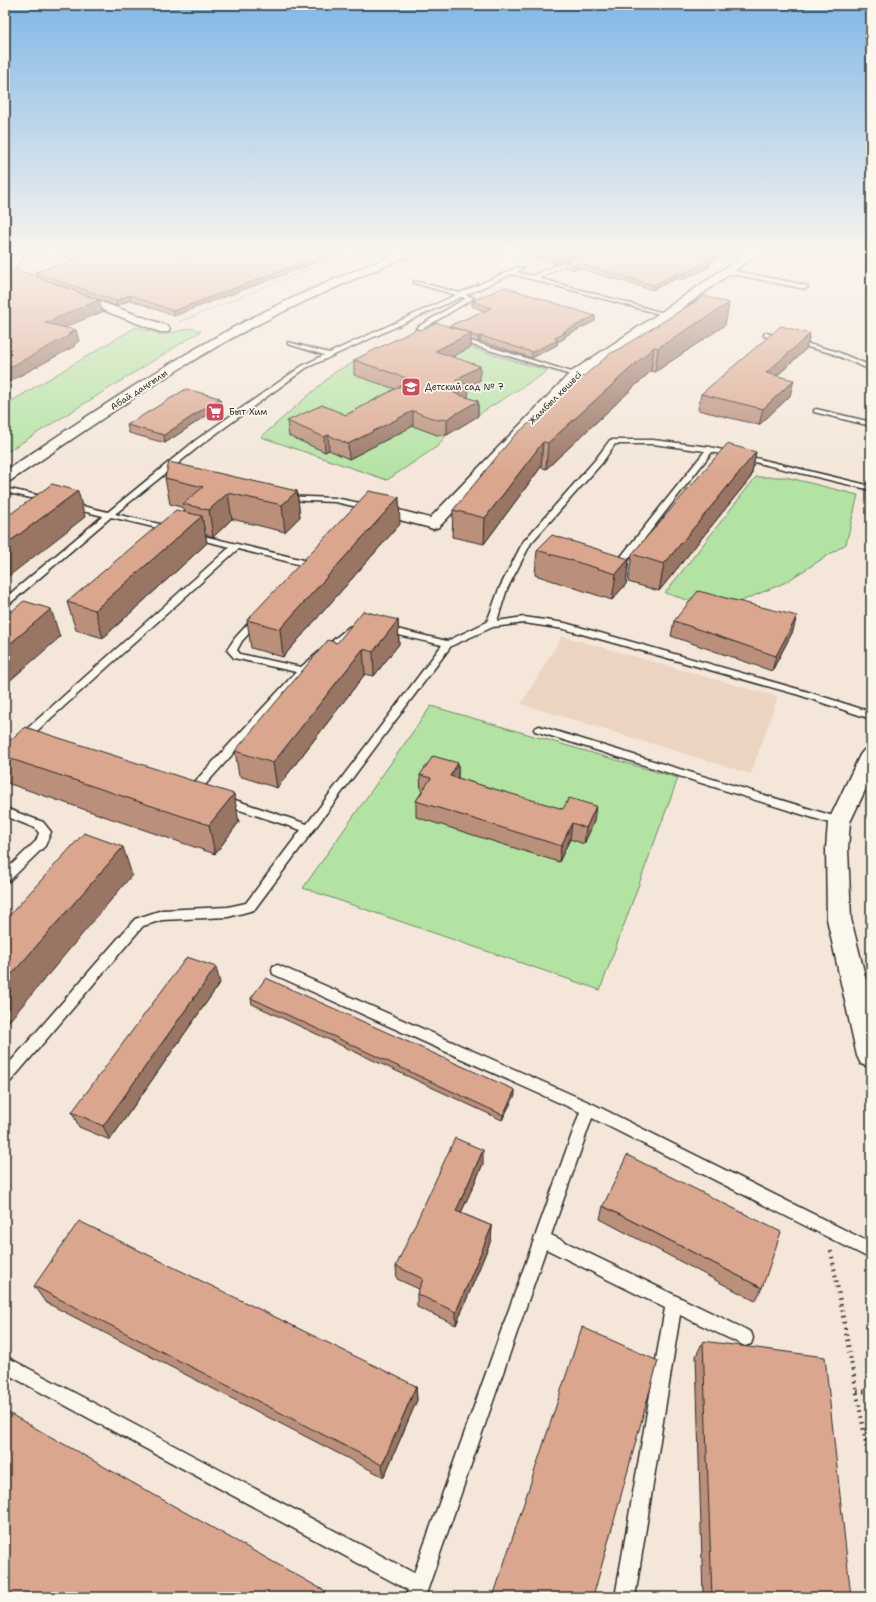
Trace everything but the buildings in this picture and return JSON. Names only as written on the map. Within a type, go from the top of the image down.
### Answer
[{"type":"main road","points":[[158,327],[164,329]]},
{"type":"main road","name":"Абай даңғылы","points":[[5,465],[135,380],[203,340],[229,327]]},
{"type":"main road","name":"Абай даңғылы","points":[[5,478],[147,383],[215,343],[246,327]]},
{"type":"main road","name":"Жамбыл көшесі","points":[[360,509],[433,524],[576,375],[648,327]]},
{"type":"main road","points":[[871,755],[839,822],[837,849],[839,919],[871,1056]]},
{"type":"lane","points":[[5,603],[110,514],[171,469],[199,442],[304,367],[391,327]]},
{"type":"lane","points":[[421,327],[419,328],[442,334]]},
{"type":"lane","points":[[766,335],[833,352],[871,368]]},
{"type":"lane","points":[[449,337],[576,375]]},
{"type":"lane","points":[[290,343],[329,355]]},
{"type":"lane","points":[[816,411],[871,424]]},
{"type":"lane","points":[[491,624],[503,589],[531,543],[613,442],[653,442],[710,448],[871,488]]},
{"type":"lane","points":[[609,566],[617,568],[710,448]]},
{"type":"lane","points":[[5,490],[110,514],[309,564]]},
{"type":"lane","points":[[279,496],[286,498],[335,500],[360,509]]},
{"type":"lane","points":[[15,745],[236,546]]},
{"type":"lane","points":[[265,611],[238,640],[232,650],[237,656],[303,670]]},
{"type":"lane","points":[[5,1078],[140,922],[162,915],[228,912],[250,907],[448,644],[491,624],[524,620],[565,626],[802,693],[871,716]]},
{"type":"lane","points":[[310,828],[189,790],[303,670],[352,629],[363,626]]},
{"type":"lane","points":[[376,627],[448,644]]},
{"type":"lane","points":[[538,729],[839,822]]},
{"type":"lane","points":[[24,737],[39,742]]},
{"type":"lane","points":[[5,812],[39,825],[44,832],[41,843],[5,878]]},
{"type":"lane","points":[[278,970],[588,1109],[871,1251]]},
{"type":"lane","points":[[5,1364],[417,1591],[588,1109]]},
{"type":"lane","points":[[542,1239],[745,1338]]},
{"type":"lane","points":[[625,1597],[674,1303]]},
{"type":"path","points":[[164,329],[169,327]]},
{"type":"path","points":[[827,1230],[871,1471]]},
{"type":"path","points":[[857,1391],[871,1392]]},
{"type":"shaded area","points":[[562,636],[778,697],[751,774],[521,704]]},
{"type":"green space","points":[[136,327],[163,335],[191,328],[201,331],[5,453],[5,405]]},
{"type":"green space","points":[[415,331],[548,371],[447,434],[438,446],[387,480],[261,437],[335,372]]},
{"type":"green space","points":[[756,477],[786,477],[858,495],[846,544],[784,583],[732,605],[700,595],[687,600],[665,593]]},
{"type":"green space","points":[[431,706],[678,778],[600,990],[303,888]]},
{"type":"place","name":"Детский сад № 7","points":[[411,387]]},
{"type":"place","name":"Быт Хим","points":[[215,412]]}]
